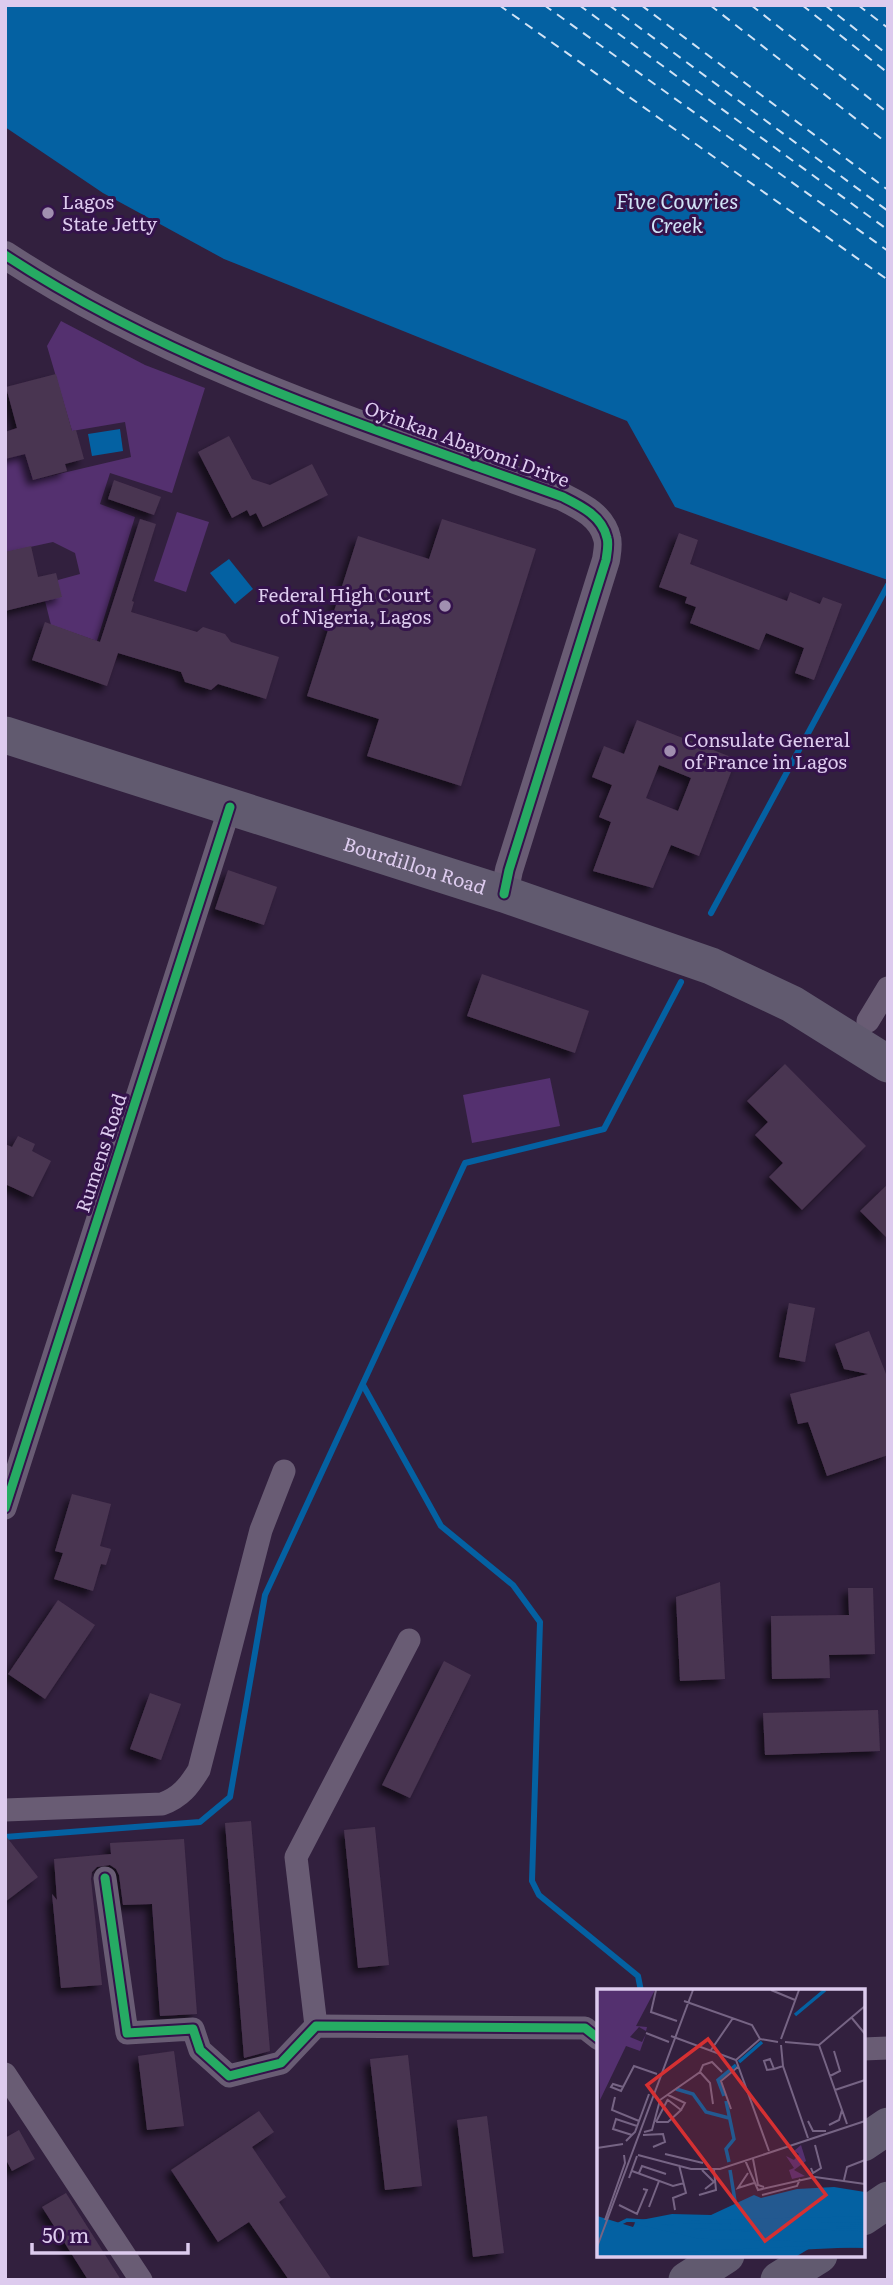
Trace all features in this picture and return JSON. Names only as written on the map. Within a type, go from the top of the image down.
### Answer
[{"type":"main road","name":"Bourdillon Road","points":[[5,711],[234,786],[506,882],[711,966],[792,1004],[888,1064]]},
{"type":"main road","name":"Bourdillon Road","points":[[5,735],[230,807],[649,918],[721,946],[804,985],[878,1028]]},
{"type":"main road","points":[[865,2142],[888,2126]]},
{"type":"main road","points":[[865,2167],[888,2153]]},
{"type":"main road","points":[[865,2216],[888,2200]]},
{"type":"main road","points":[[865,2227],[888,2213]]},
{"type":"main road","points":[[686,2280],[709,2257]]},
{"type":"main road","points":[[686,2280],[723,2257]]},
{"type":"main road","points":[[773,2280],[805,2257]]},
{"type":"main road","points":[[779,2280],[816,2257]]},
{"type":"street","name":"Oyinkan Abayomi Drive","points":[[5,255],[46,282],[189,356],[279,394],[564,497],[584,507],[599,521],[608,539],[606,560],[506,882]]},
{"type":"street","name":"Rumens Road","points":[[6,1506],[230,807]]},
{"type":"street","points":[[878,1028],[888,988]]},
{"type":"street","points":[[5,1810],[162,1804],[177,1798],[188,1787],[199,1770],[261,1530],[284,1471]]},
{"type":"street","points":[[316,2026],[296,1857],[409,1640]]},
{"type":"street","points":[[105,1878],[127,2034],[193,2029],[200,2050],[229,2076],[281,2063],[316,2026],[585,2028],[597,2037]]},
{"type":"street","points":[[865,2049],[888,2048]]},
{"type":"street","points":[[5,2074],[141,2280]]},
{"type":"shaded area","points":[[61,321],[145,365],[205,388],[172,493],[110,473],[100,504],[135,517],[97,641],[51,625],[45,601],[58,580],[80,574],[75,553],[53,542],[7,552],[5,556],[5,459],[25,454],[33,480],[131,457],[125,422],[72,431],[47,346]]},
{"type":"shaded area","points":[[177,512],[209,522],[186,592],[154,581]]},
{"type":"shaded area","points":[[550,1078],[560,1126],[472,1143],[463,1095]]},
{"type":"water","name":"Five Cowries Creek","points":[[5,5],[888,5],[888,580],[675,507],[627,421],[224,259],[103,193],[5,127]]},
{"type":"water","points":[[120,429],[123,451],[92,456],[88,434]]},
{"type":"water","points":[[229,559],[253,589],[235,604],[210,573]]},
{"type":"building","points":[[56,374],[72,431],[76,430],[84,459],[65,464],[67,471],[33,480],[25,454],[5,459],[5,432],[17,428],[6,387]]},
{"type":"building","points":[[229,436],[252,479],[270,485],[312,464],[328,495],[263,527],[256,513],[250,516],[247,510],[232,518],[198,452]]},
{"type":"building","points":[[114,480],[161,497],[154,515],[108,499]]},
{"type":"building","points":[[140,519],[156,524],[131,612],[197,632],[203,627],[225,634],[231,642],[279,657],[266,699],[218,684],[211,690],[185,682],[181,672],[118,653],[107,686],[32,660],[45,622],[100,642]]},
{"type":"building","points":[[442,519],[536,549],[461,786],[367,756],[379,719],[307,696],[358,536],[429,559]]},
{"type":"building","points":[[679,533],[698,540],[690,564],[787,601],[790,592],[820,604],[823,597],[842,604],[814,680],[795,673],[804,648],[766,633],[759,650],[690,623],[696,607],[685,603],[687,597],[659,587]]},
{"type":"building","points":[[31,546],[38,577],[56,573],[62,597],[5,611],[5,552]]},
{"type":"building","points":[[637,720],[736,759],[699,856],[671,845],[653,888],[593,871],[611,822],[599,817],[612,785],[592,777],[604,746],[624,754]],"holes":[[[659,765],[691,778],[678,811],[646,798]]]},
{"type":"building","points":[[228,870],[277,887],[264,925],[215,909]]},
{"type":"building","points":[[482,974],[589,1011],[575,1053],[467,1016]]},
{"type":"building","points":[[785,1064],[866,1146],[802,1210],[769,1177],[783,1163],[755,1135],[768,1122],[747,1101]]},
{"type":"building","points":[[18,1136],[35,1144],[32,1151],[51,1161],[33,1197],[5,1184],[5,1144],[12,1147]]},
{"type":"building","points":[[888,1184],[888,1239],[860,1211]]},
{"type":"building","points":[[789,1303],[815,1308],[805,1362],[779,1357]]},
{"type":"building","points":[[869,1331],[888,1379],[888,1455],[827,1476],[808,1422],[798,1424],[790,1394],[868,1374],[844,1369],[835,1344]]},
{"type":"building","points":[[72,1494],[111,1504],[100,1546],[111,1549],[106,1565],[101,1564],[93,1591],[54,1579],[63,1553],[55,1551]]},
{"type":"building","points":[[720,1582],[725,1679],[680,1681],[676,1597]]},
{"type":"building","points":[[848,1588],[873,1588],[875,1654],[829,1655],[830,1678],[772,1679],[771,1616],[849,1615]]},
{"type":"building","points":[[58,1600],[95,1625],[45,1699],[8,1674]]},
{"type":"building","points":[[444,1661],[471,1675],[410,1798],[382,1785]]},
{"type":"building","points":[[150,1693],[181,1704],[161,1760],[130,1749]]},
{"type":"building","points":[[878,1710],[880,1751],[765,1755],[763,1713]]},
{"type":"building","points":[[251,1821],[270,2051],[244,2058],[225,1823]]},
{"type":"building","points":[[375,1827],[389,1965],[358,1968],[344,1830]]},
{"type":"building","points":[[5,1835],[38,1877],[5,1902]]},
{"type":"building","points":[[184,1839],[197,2014],[160,2016],[152,1904],[123,1905],[119,1875],[110,1865],[97,1867],[92,1872],[91,1879],[102,1985],[61,1988],[52,1894],[57,1900],[54,1859],[111,1854],[110,1843]]},
{"type":"building","points":[[174,2051],[184,2126],[147,2130],[138,2056]]},
{"type":"building","points":[[408,2055],[422,2186],[385,2190],[370,2059]]},
{"type":"building","points":[[259,2111],[274,2132],[252,2147],[286,2197],[279,2202],[332,2280],[289,2280],[249,2222],[218,2242],[171,2170]]},
{"type":"building","points":[[487,2116],[504,2253],[473,2257],[457,2120]]},
{"type":"building","points":[[19,2130],[35,2159],[12,2171],[5,2158],[5,2138]]},
{"type":"building","points":[[66,2193],[121,2280],[88,2280],[42,2207]]},
{"type":"waterway","points":[[711,913],[888,585]]},
{"type":"waterway","points":[[5,1837],[200,1822],[230,1797],[265,1595],[465,1163],[604,1129],[681,982]]},
{"type":"waterway","points":[[363,1385],[441,1526],[513,1585],[540,1622],[532,1881],[539,1895],[638,1976],[641,1989]]},
{"type":"ferry route","points":[[499,5],[888,280]]},
{"type":"ferry route","points":[[544,5],[888,251]]},
{"type":"ferry route","points":[[579,5],[888,230]]},
{"type":"ferry route","points":[[609,5],[888,211]]},
{"type":"ferry route","points":[[641,5],[888,190]]},
{"type":"ferry route","points":[[710,5],[888,144]]},
{"type":"ferry route","points":[[751,5],[888,113]]},
{"type":"ferry route","points":[[802,5],[888,73]]},
{"type":"ferry route","points":[[825,5],[888,55]]},
{"type":"ferry route","points":[[858,5],[888,28]]},
{"type":"cycle path","points":[[5,255],[70,295],[207,363],[348,420],[563,497],[590,513],[601,524],[608,540],[606,560],[509,870],[504,894]]},
{"type":"cycle path","points":[[5,1508],[230,807]]},
{"type":"cycle path","points":[[105,1878],[127,2033],[193,2029],[200,2050],[229,2076],[281,2063],[316,2026],[585,2028],[597,2037]]},
{"type":"place","name":"Lagos State Jetty","points":[[48,213]]},
{"type":"place","name":"Federal High Court of Nigeria, Lagos","points":[[445,606]]},
{"type":"place","name":"Consulate General of France in Lagos","points":[[670,751]]}]
